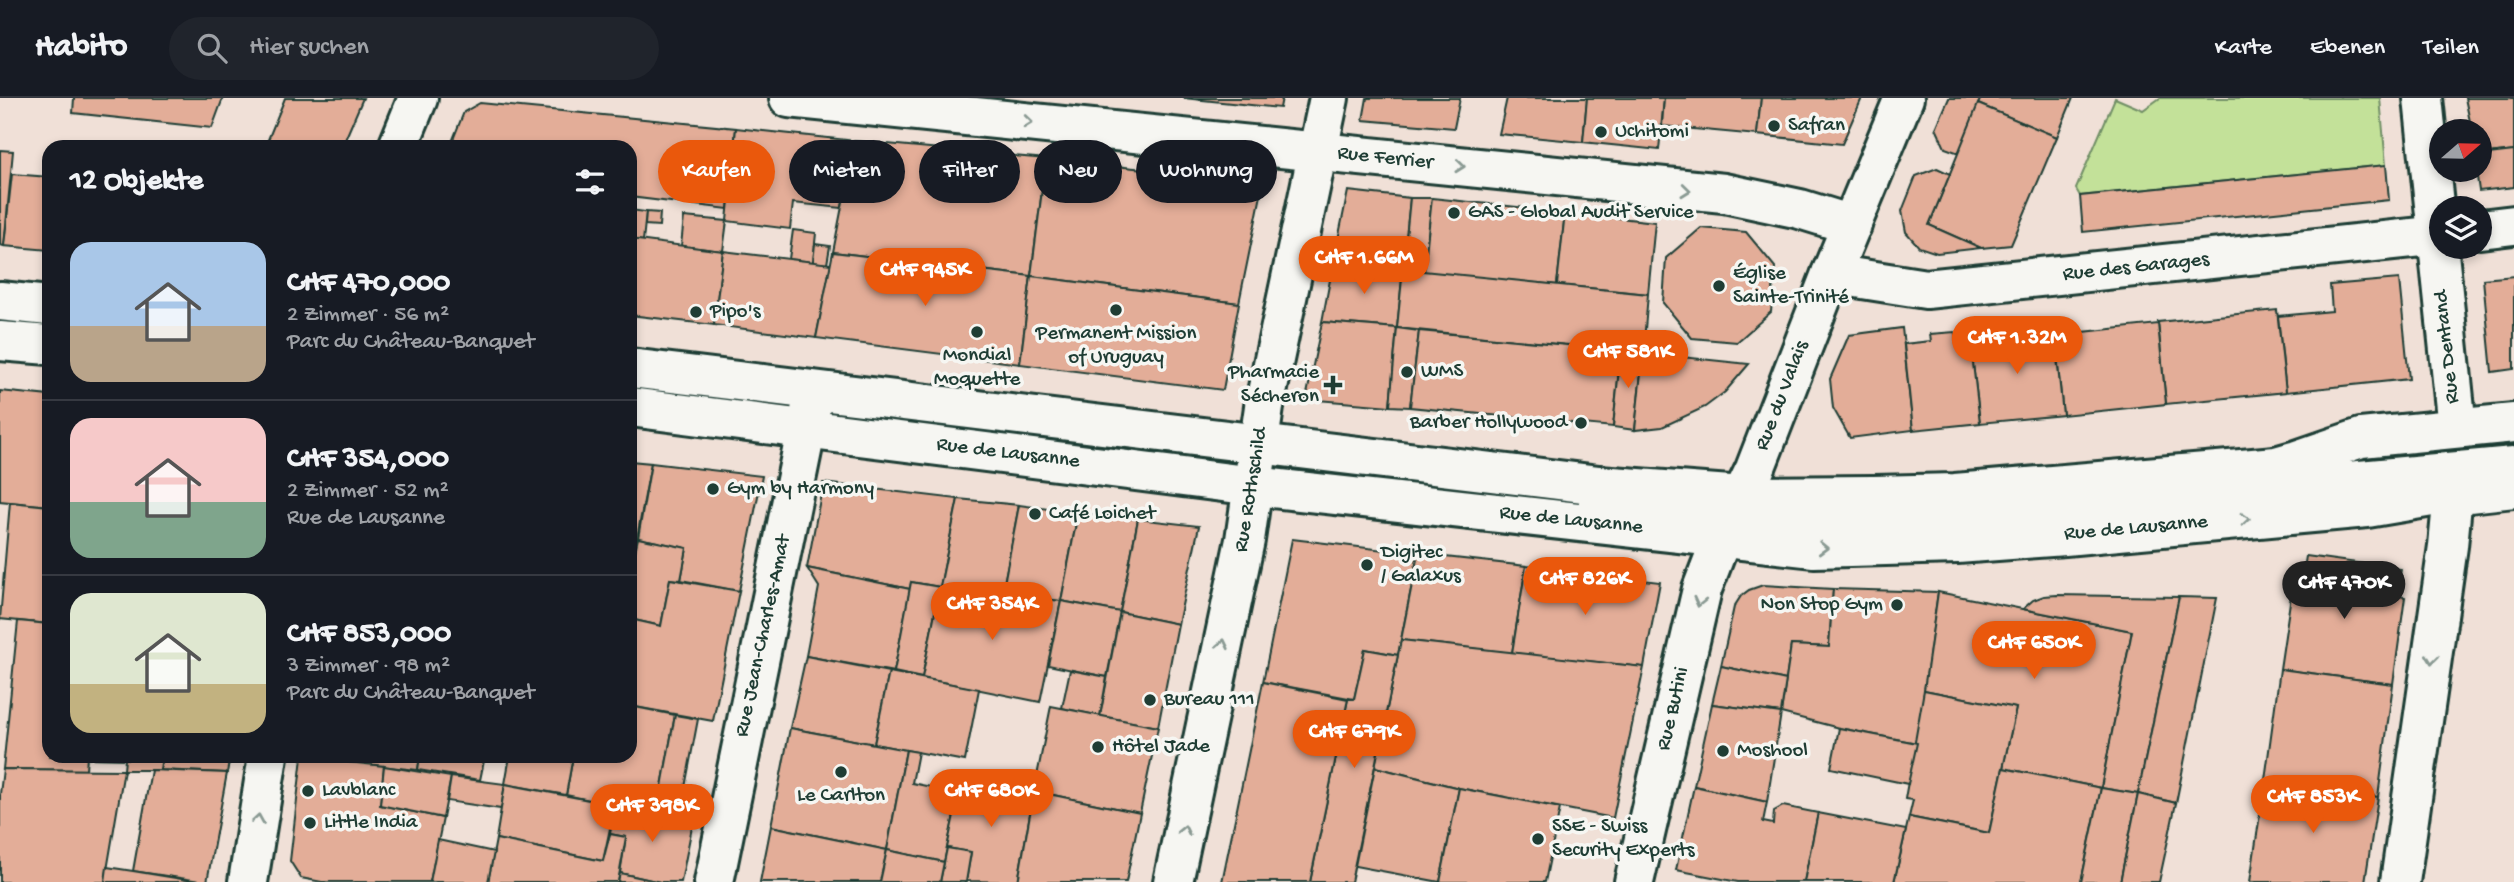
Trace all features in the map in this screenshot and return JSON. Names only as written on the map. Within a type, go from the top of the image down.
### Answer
[{"type":"street","points":[[401,140],[418,98]]},
{"type":"street","name":"Rue Ferrier","points":[[789,98],[1724,194],[1800,209],[1852,225]]},
{"type":"street","name":"Rue Rothschild","points":[[1173,882],[1245,540],[1267,394],[1329,98]]},
{"type":"street","name":"Rue du Valais","points":[[1732,516],[1904,98]]},
{"type":"street","name":"Rue Dentand","points":[[2423,98],[2434,196]]},
{"type":"street","points":[[2492,228],[2514,225]]},
{"type":"street","name":"Rue des Garages","points":[[1831,275],[1926,289],[2429,236]]},
{"type":"street","name":"Rue Dentand","points":[[2441,259],[2457,428]]},
{"type":"street","points":[[0,301],[42,305]]},
{"type":"street","points":[[0,320],[42,324]]},
{"type":"street","points":[[0,341],[42,344]]},
{"type":"street","points":[[637,370],[811,410]]},
{"type":"street","points":[[637,388],[1257,464],[1599,485],[1732,516],[1866,518],[1955,515],[2514,466]]},
{"type":"street","points":[[637,407],[811,410]]},
{"type":"street","name":"Rue Jean-Charles-Amat","points":[[714,882],[811,410]]},
{"type":"street","points":[[2276,466],[2361,438],[2514,423]]},
{"type":"street","points":[[1732,516],[1955,493],[2514,444]]},
{"type":"street","name":"Rue de Lausanne","points":[[1732,516],[1823,548],[1956,544],[2353,510],[2453,494],[2514,488]]},
{"type":"street","points":[[2400,882],[2427,702],[2453,494]]},
{"type":"street","name":"Rue Butini","points":[[1634,882],[1702,589],[1732,516]]},
{"type":"street","points":[[248,882],[267,763]]},
{"type":"green space","points":[[2115,98],[2143,110],[2160,98],[2380,98],[2386,165],[2080,196],[2076,189]]},
{"type":"building","points":[[74,98],[223,98],[212,128],[73,113]]},
{"type":"building","points":[[285,98],[363,98],[345,140],[268,140]]},
{"type":"building","points":[[1183,98],[1282,98],[1280,108]]},
{"type":"building","points":[[1367,98],[1460,98],[1454,128],[1363,120]]},
{"type":"building","points":[[1507,98],[1587,98],[1583,142],[1499,134]]},
{"type":"building","points":[[1587,98],[1664,98],[1659,150],[1583,142]]},
{"type":"building","points":[[1664,98],[1761,98],[1757,135],[1662,126]]},
{"type":"building","points":[[1761,98],[1862,98],[1842,144],[1757,135]]},
{"type":"building","points":[[1949,98],[1981,98],[1959,153],[1945,148],[1936,128]]},
{"type":"building","points":[[1981,98],[2073,98],[2057,137],[1978,104]]},
{"type":"building","points":[[2465,98],[2514,98],[2514,151],[2492,154],[2492,119],[2469,119]]},
{"type":"building","points":[[480,103],[736,128],[735,140],[658,140],[658,200],[637,198],[637,140],[453,140],[464,112]]},
{"type":"building","points":[[1978,104],[2057,137],[2011,245],[1981,248],[1929,225]]},
{"type":"building","points":[[736,128],[846,140],[789,140],[789,203],[793,203],[790,229],[727,221],[729,203],[775,203],[775,140],[735,140]]},
{"type":"building","points":[[905,146],[919,147],[919,203],[1020,203],[1020,157],[1034,158],[1034,203],[1040,203],[1031,276],[833,252],[843,203],[905,203]]},
{"type":"building","points":[[0,150],[13,151],[4,246],[0,245]]},
{"type":"building","points":[[2514,151],[2514,187],[2479,191],[2478,182],[2492,182],[2492,154]]},
{"type":"building","points":[[2386,165],[2389,200],[2083,232],[2080,196]]},
{"type":"building","points":[[1122,167],[1136,168],[1136,203],[1259,203],[1239,303],[1031,276],[1040,203],[1122,203]]},
{"type":"building","points":[[1937,168],[1950,174],[1929,225],[1981,248],[1937,253],[1919,247],[1906,232],[1902,211],[1916,176]]},
{"type":"building","points":[[12,174],[42,176],[42,249],[4,246]]},
{"type":"building","points":[[1348,191],[1410,198],[1403,269],[1333,264]]},
{"type":"building","points":[[1410,198],[1432,198],[1424,272],[1403,269]]},
{"type":"building","points":[[1432,198],[1565,212],[1557,285],[1424,272]]},
{"type":"building","points":[[679,203],[729,203],[728,209]]},
{"type":"building","points":[[793,203],[843,203],[842,208]]},
{"type":"building","points":[[637,211],[646,212],[643,241],[637,240]]},
{"type":"building","points":[[646,212],[660,213],[659,226],[645,225]]},
{"type":"building","points":[[1565,212],[1655,222],[1648,294],[1557,285]]},
{"type":"building","points":[[684,217],[727,221],[723,251],[681,246]]},
{"type":"building","points":[[1701,228],[1746,232],[1775,267],[1771,312],[1737,342],[1692,338],[1663,303],[1666,258]]},
{"type":"building","points":[[793,230],[816,233],[813,262],[789,259]]},
{"type":"building","points":[[637,240],[723,251],[714,325],[637,316]]},
{"type":"building","points":[[815,244],[830,246],[827,264],[813,262]]},
{"type":"building","points":[[723,251],[831,264],[816,338],[714,325]]},
{"type":"building","points":[[833,252],[1031,276],[1020,364],[816,338]]},
{"type":"building","points":[[1333,264],[1403,269],[1397,328],[1322,322]]},
{"type":"building","points":[[1403,269],[1648,294],[1643,353],[1397,328]]},
{"type":"building","points":[[1031,276],[1239,303],[1223,390],[1020,364]]},
{"type":"building","points":[[2514,276],[2514,369],[2492,372],[2483,279]]},
{"type":"building","points":[[2399,279],[2409,379],[2286,392],[2278,316],[2332,311],[2330,285]]},
{"type":"building","points":[[2277,310],[2286,392],[2166,404],[2158,322]]},
{"type":"building","points":[[1322,322],[1397,328],[1390,406],[1306,399]]},
{"type":"building","points":[[2158,324],[2166,404],[2063,415],[2055,335]]},
{"type":"building","points":[[1397,328],[1419,331],[1410,407],[1390,406]]},
{"type":"building","points":[[1902,328],[1913,430],[1850,438],[1833,408],[1830,379],[1849,335]]},
{"type":"building","points":[[2054,329],[2063,415],[1980,423],[1970,338]]},
{"type":"building","points":[[1419,331],[1621,350],[1613,427],[1410,407]]},
{"type":"building","points":[[1955,332],[1956,339],[1970,338],[1980,423],[1913,430],[1904,344],[1931,341],[1930,334]]},
{"type":"building","points":[[1621,350],[1643,353],[1635,430],[1613,427]]},
{"type":"building","points":[[1643,353],[1749,364],[1725,392],[1705,407],[1662,427],[1635,430]]},
{"type":"building","points":[[0,391],[42,395],[42,505],[0,501]]},
{"type":"building","points":[[637,462],[651,463],[637,538]]},
{"type":"building","points":[[651,463],[762,476],[739,591],[681,580],[687,548],[638,538]]},
{"type":"building","points":[[823,483],[958,499],[940,587],[911,582],[910,589],[807,568]]},
{"type":"building","points":[[958,499],[1019,505],[1002,594],[940,587]]},
{"type":"building","points":[[10,502],[42,505],[42,623],[0,619]]},
{"type":"building","points":[[1019,505],[1078,513],[1061,601],[1002,594]]},
{"type":"building","points":[[1078,513],[1138,519],[1120,612],[1061,601]]},
{"type":"building","points":[[1138,519],[1199,526],[1178,624],[1120,612]]},
{"type":"building","points":[[638,538],[687,548],[681,580],[670,579],[661,626],[637,621]]},
{"type":"building","points":[[1292,539],[1418,554],[1398,655],[1365,649],[1354,699],[1263,682]]},
{"type":"building","points":[[1418,554],[1526,566],[1512,653],[1401,640]]},
{"type":"building","points":[[2306,556],[2401,569],[2397,596],[2405,597],[2393,684],[2280,669],[2294,575],[2303,576]]},
{"type":"building","points":[[1526,566],[1660,582],[1644,667],[1512,653]]},
{"type":"building","points":[[807,568],[910,589],[894,672],[806,656],[819,587]]},
{"type":"building","points":[[670,579],[739,591],[713,721],[637,707],[637,621],[661,626]]},
{"type":"building","points":[[911,582],[940,587],[922,678],[894,672]]},
{"type":"building","points":[[1763,585],[1833,589],[1829,647],[1791,645],[1786,680],[1721,666],[1734,607],[1741,596]]},
{"type":"building","points":[[940,587],[1061,601],[1040,702],[922,678]]},
{"type":"building","points":[[1833,589],[1938,592],[1917,743],[1839,728],[1781,713],[1791,645],[1829,647]]},
{"type":"building","points":[[1938,592],[2132,631],[2101,788],[2003,768],[2016,708],[1924,690]]},
{"type":"building","points":[[2057,595],[2179,597],[2138,794],[2101,788],[2132,631],[2023,609],[2033,600]]},
{"type":"building","points":[[2179,597],[2217,598],[2176,803],[2138,794]]},
{"type":"building","points":[[1061,601],[1120,612],[1107,677],[1048,665]]},
{"type":"building","points":[[1120,612],[1178,624],[1158,727],[1100,716]]},
{"type":"building","points":[[18,621],[42,623],[42,763],[86,763],[86,770],[3,769]]},
{"type":"building","points":[[1401,640],[1644,667],[1613,818],[1459,788],[1375,767]]},
{"type":"building","points":[[1365,649],[1398,655],[1351,882],[1310,882],[1348,699],[1354,699]]},
{"type":"building","points":[[806,656],[889,672],[874,744],[790,728]]},
{"type":"building","points":[[1721,666],[1786,680],[1781,713],[1712,704]]},
{"type":"building","points":[[2280,669],[2393,684],[2378,797],[2265,780]]},
{"type":"building","points":[[1070,670],[1107,677],[1100,716],[1062,708]]},
{"type":"building","points":[[889,672],[979,689],[965,761],[874,744]]},
{"type":"building","points":[[1263,682],[1348,699],[1310,882],[1222,882]]},
{"type":"building","points":[[1924,690],[2016,708],[1989,833],[1909,817],[1913,800],[1905,799]]},
{"type":"building","points":[[1712,704],[1781,713],[1767,802],[1694,786]]},
{"type":"building","name":"Hôtel Jade","points":[[1051,706],[1158,727],[1140,813],[1034,791]]},
{"type":"building","points":[[637,707],[675,715],[657,814],[566,795],[572,763],[637,763]]},
{"type":"building","points":[[675,715],[698,719],[679,819],[657,814]]},
{"type":"building","name":"Le Carlton","points":[[790,728],[906,750],[887,850],[771,826]]},
{"type":"building","points":[[1839,728],[1917,743],[1908,784],[1831,768]]},
{"type":"building","points":[[906,750],[918,752],[912,783],[959,793],[944,862],[887,850]]},
{"type":"building","points":[[125,763],[161,763],[160,770],[124,770]]},
{"type":"building","points":[[161,763],[229,763],[227,773],[160,770]]},
{"type":"building","points":[[301,763],[384,766],[380,805],[443,818],[430,882],[322,882],[301,878],[290,861]]},
{"type":"building","points":[[350,763],[419,763],[418,770]]},
{"type":"building","points":[[419,763],[484,763],[480,780],[418,770]]},
{"type":"building","points":[[509,763],[572,763],[566,795],[505,784]]},
{"type":"building","points":[[384,766],[451,777],[443,818],[380,805]]},
{"type":"building","points":[[1375,767],[1459,788],[1440,882],[1355,866]]},
{"type":"building","points":[[2003,768],[2101,788],[2081,882],[1894,882],[1909,817],[1989,833]]},
{"type":"building","points":[[3,769],[124,770],[105,882],[0,882],[0,794]]},
{"type":"building","points":[[151,770],[227,773],[207,882],[133,871]]},
{"type":"building","points":[[451,777],[505,784],[501,809],[447,801]]},
{"type":"building","points":[[962,777],[1034,791],[1018,882],[966,881],[971,852],[947,848]]},
{"type":"building","points":[[2265,780],[2378,797],[2365,882],[2250,882]]},
{"type":"building","points":[[505,784],[615,805],[603,861],[496,839]]},
{"type":"building","points":[[1694,786],[1767,802],[1763,822],[1773,824],[1774,811],[1783,806],[1818,813],[1804,882],[1738,882],[1676,870]]},
{"type":"building","points":[[1459,788],[1560,808],[1545,882],[1440,882]]},
{"type":"building","points":[[2101,788],[2138,794],[2120,882],[2081,882]]},
{"type":"building","points":[[1034,791],[1140,813],[1126,882],[1018,882]]},
{"type":"building","points":[[2138,794],[2176,803],[2159,882],[2120,882]]},
{"type":"building","points":[[615,805],[693,822],[681,882],[660,882],[620,873],[626,837],[610,834]]},
{"type":"building","points":[[1818,813],[1906,830],[1894,882],[1804,882]]},
{"type":"building","points":[[771,826],[887,850],[880,882],[760,882]]},
{"type":"building","points":[[610,834],[626,837],[618,882],[488,882],[496,839],[603,861]]},
{"type":"building","points":[[438,840],[494,852],[488,882],[430,882]]},
{"type":"building","points":[[947,848],[971,852],[966,882],[940,882]]},
{"type":"building","points":[[887,850],[944,862],[940,882],[880,882]]},
{"type":"building","points":[[107,867],[133,871],[200,882],[105,882]]},
{"type":"building","points":[[620,873],[660,882],[618,882]]},
{"type":"place","name":"Safran","points":[[1774,126]]},
{"type":"place","name":"Uchitomi","points":[[1601,132]]},
{"type":"place","name":"GAS - Global Audit Service","points":[[1454,213]]},
{"type":"place","name":"Église Sainte-Trinité","points":[[1719,286]]},
{"type":"place","name":"Permanent Mission of Uruguay","points":[[1116,310]]},
{"type":"place","name":"Pipo's","points":[[696,312]]},
{"type":"place","name":"Mondial Moquette","points":[[977,332]]},
{"type":"place","name":"WMS","points":[[1407,372]]},
{"type":"place","name":"Pharmacie Sécheron","points":[[1333,385]]},
{"type":"place","name":"Barber Hollywood","points":[[1581,423]]},
{"type":"place","name":"Gym by Harmony","points":[[713,489]]},
{"type":"place","name":"Café Loichet","points":[[1035,514]]},
{"type":"place","name":"Digitec / Galaxus","points":[[1367,565]]},
{"type":"place","name":"Non Stop Gym","points":[[1897,605]]},
{"type":"place","name":"Bureau 111","points":[[1150,700]]},
{"type":"place","name":"Hôtel Jade","points":[[1098,747]]},
{"type":"place","name":"Moshool","points":[[1723,751]]},
{"type":"place","name":"Le Carlton","points":[[841,772]]},
{"type":"place","name":"Lavblanc","points":[[308,791]]},
{"type":"place","name":"Little India","points":[[310,823]]},
{"type":"place","name":"SSE - Swiss Security Experts","points":[[1538,839]]}]
